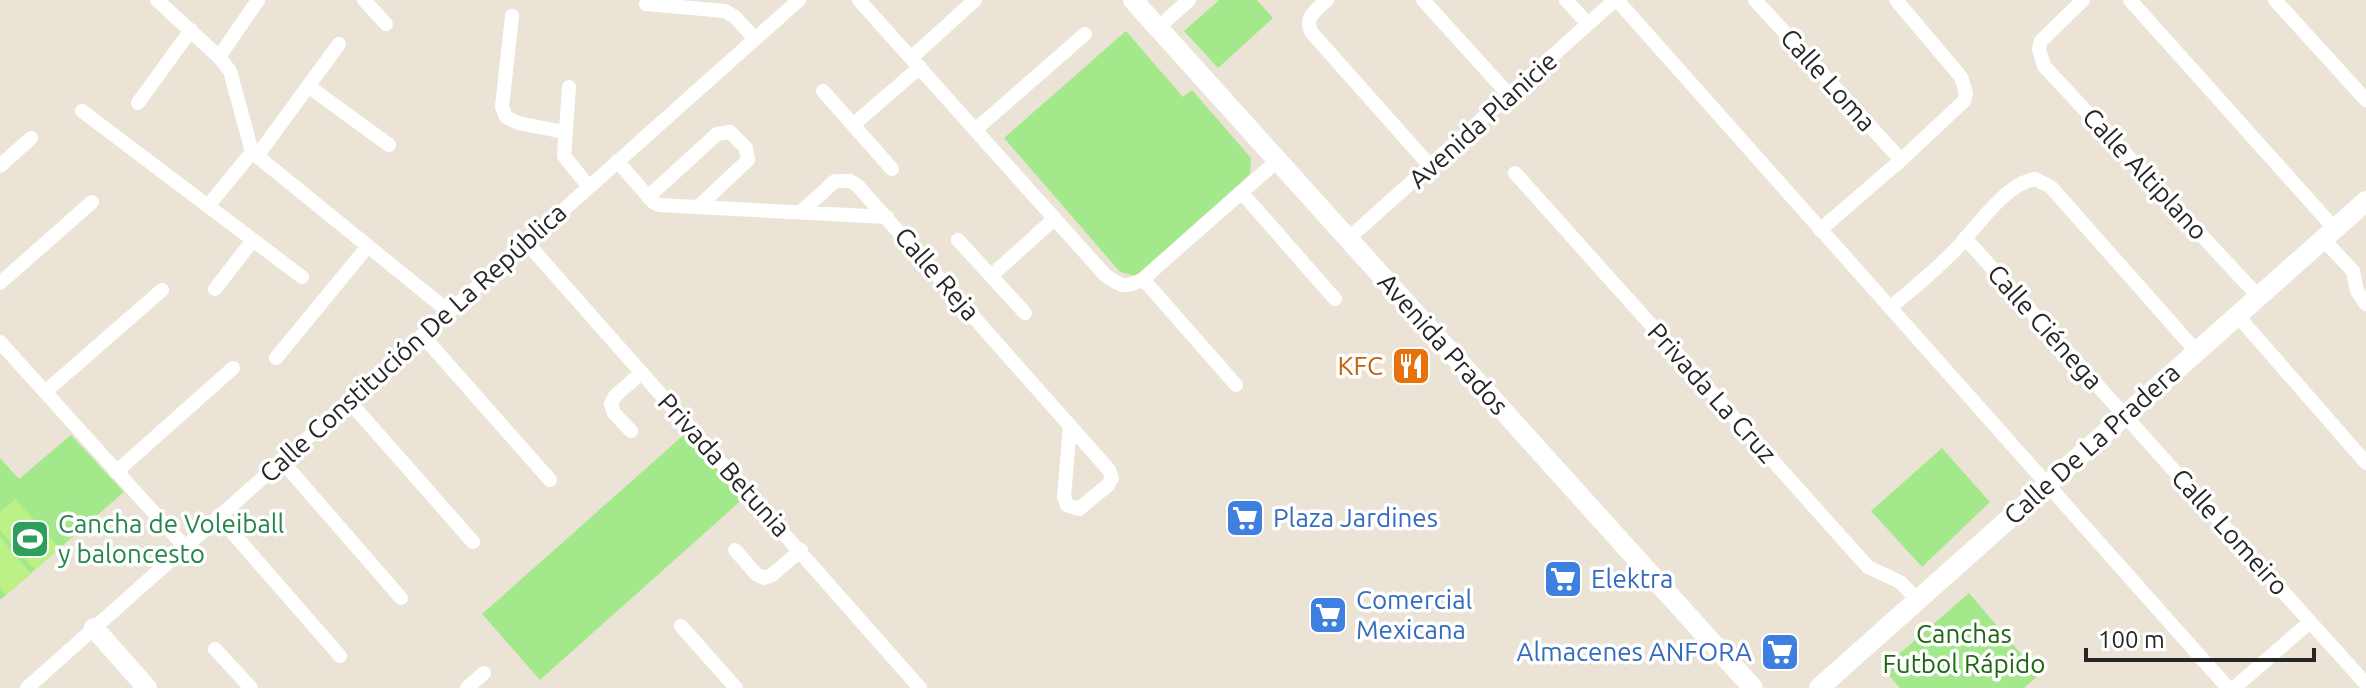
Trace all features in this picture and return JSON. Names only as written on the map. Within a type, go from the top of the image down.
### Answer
[{"type":"main road","name":"Avenida Prados","points":[[1133,0],[1753,688]]},
{"type":"main road","name":"Calle De La Pradera","points":[[1819,688],[2366,201]]},
{"type":"main road","points":[[94,628],[147,688]]},
{"type":"street","points":[[157,0],[230,71],[254,154],[448,311]]},
{"type":"street","points":[[219,57],[258,0]]},
{"type":"street","points":[[364,0],[386,24]]},
{"type":"street","name":"Calle Constitución De La República","points":[[27,688],[799,0]]},
{"type":"street","points":[[859,0],[1054,219],[1115,282],[1127,287],[1143,279],[1277,161]]},
{"type":"street","points":[[853,125],[974,0]]},
{"type":"street","points":[[1158,28],[1189,0]]},
{"type":"street","points":[[1327,0],[1309,18],[1312,33],[1431,167]]},
{"type":"street","points":[[1423,0],[1510,96]]},
{"type":"street","points":[[1566,0],[1588,24]]},
{"type":"street","points":[[1616,0],[2228,688]]},
{"type":"street","name":"Avenida Planicie","points":[[1349,238],[1616,0]]},
{"type":"street","name":"Calle Loma","points":[[1755,0],[1901,160]]},
{"type":"street","points":[[1820,230],[1959,108],[1966,93],[1961,77],[1896,0]]},
{"type":"street","name":"Calle Altiplano","points":[[2083,0],[2046,34],[2039,49],[2044,66],[2258,296]]},
{"type":"street","points":[[2130,0],[2329,233],[2353,271],[2357,291],[2366,304]]},
{"type":"street","points":[[2275,0],[2366,100]]},
{"type":"street","points":[[646,4],[694,4],[730,13],[755,39]]},
{"type":"street","points":[[512,16],[502,107],[506,117],[518,123],[564,132]]},
{"type":"street","points":[[138,103],[191,30]]},
{"type":"street","points":[[975,130],[1085,34]]},
{"type":"street","points":[[208,206],[254,154],[339,44]]},
{"type":"street","points":[[308,86],[389,145]]},
{"type":"street","points":[[569,87],[564,132],[565,160],[589,187]]},
{"type":"street","points":[[823,91],[892,169]]},
{"type":"street","points":[[82,111],[302,277]]},
{"type":"street","points":[[617,161],[648,197],[717,134],[730,132],[746,148],[748,160],[699,206]]},
{"type":"street","points":[[0,166],[31,138]]},
{"type":"street","name":"Privada La Cruz","points":[[1515,173],[1868,567],[1892,577],[1918,600]]},
{"type":"street","points":[[1890,308],[1955,250],[1976,224],[2019,185],[2035,179],[2051,187],[2196,351]]},
{"type":"street","points":[[802,211],[833,182],[850,181],[856,183],[887,217]]},
{"type":"street","points":[[1242,193],[1335,299]]},
{"type":"street","name":"Calle Reja","points":[[648,197],[659,205],[887,217],[1109,470],[1112,478],[1108,485],[1082,508],[1067,505],[1064,497],[1070,426]]},
{"type":"street","points":[[0,283],[92,202]]},
{"type":"street","points":[[991,276],[1054,219]]},
{"type":"street","name":"Calle Ciénega","points":[[1965,238],[2126,416]]},
{"type":"street","points":[[215,289],[253,240]]},
{"type":"street","points":[[958,240],[1025,313]]},
{"type":"street","name":"Privada Betunia","points":[[526,242],[801,550],[913,685]]},
{"type":"street","points":[[276,358],[368,246]]},
{"type":"street","points":[[1143,279],[1236,385]]},
{"type":"street","points":[[45,392],[162,290]]},
{"type":"street","points":[[2237,315],[2366,463]]},
{"type":"street","points":[[422,335],[550,480]]},
{"type":"street","points":[[0,342],[184,546]]},
{"type":"street","points":[[116,472],[233,368]]},
{"type":"street","points":[[631,431],[614,413],[611,404],[615,396],[641,373]]},
{"type":"street","points":[[348,400],[473,542]]},
{"type":"street","name":"Calle Lomeiro","points":[[2126,416],[2366,684]]},
{"type":"street","points":[[281,460],[401,598]]},
{"type":"street","points":[[218,516],[340,656]]},
{"type":"street","points":[[735,550],[756,574],[764,578],[772,575],[801,550]]},
{"type":"street","points":[[2234,688],[2310,622]]},
{"type":"street","points":[[681,626],[736,688]]},
{"type":"street","points":[[215,649],[251,688]]},
{"type":"street","points":[[467,688],[484,673]]},
{"type":"green space","points":[[1219,0],[1257,0],[1273,18],[1218,68],[1184,31]]},
{"type":"green space","points":[[1126,31],[1183,97],[1192,90],[1251,158],[1250,174],[1136,276],[1120,272],[1004,138]]},
{"type":"green space","points":[[687,432],[745,497],[540,680],[482,614]]},
{"type":"green space","points":[[71,435],[124,492],[0,600],[0,458],[19,479]]},
{"type":"green space","points":[[1942,448],[1990,502],[1922,567],[1871,511]]},
{"type":"green space","name":"Cancha de Voleiball y baloncesto","points":[[15,499],[60,548],[35,570],[0,530],[0,512]]},
{"type":"green space","points":[[0,537],[31,574],[6,595],[0,588]]},
{"type":"green space","name":"Canchas Futbol Rápido","points":[[1969,593],[2039,675],[2024,688],[1900,688],[1883,668]]},
{"type":"place","name":"KFC","points":[[1411,366]]},
{"type":"place","name":"Plaza Jardines","points":[[1245,518]]},
{"type":"place","name":"Cancha de Voleiball y baloncesto","points":[[30,539]]},
{"type":"place","name":"Elektra","points":[[1563,579]]},
{"type":"place","name":"Comercial Mexicana","points":[[1328,615]]},
{"type":"place","name":"Almacenes ANFORA","points":[[1780,652]]}]
